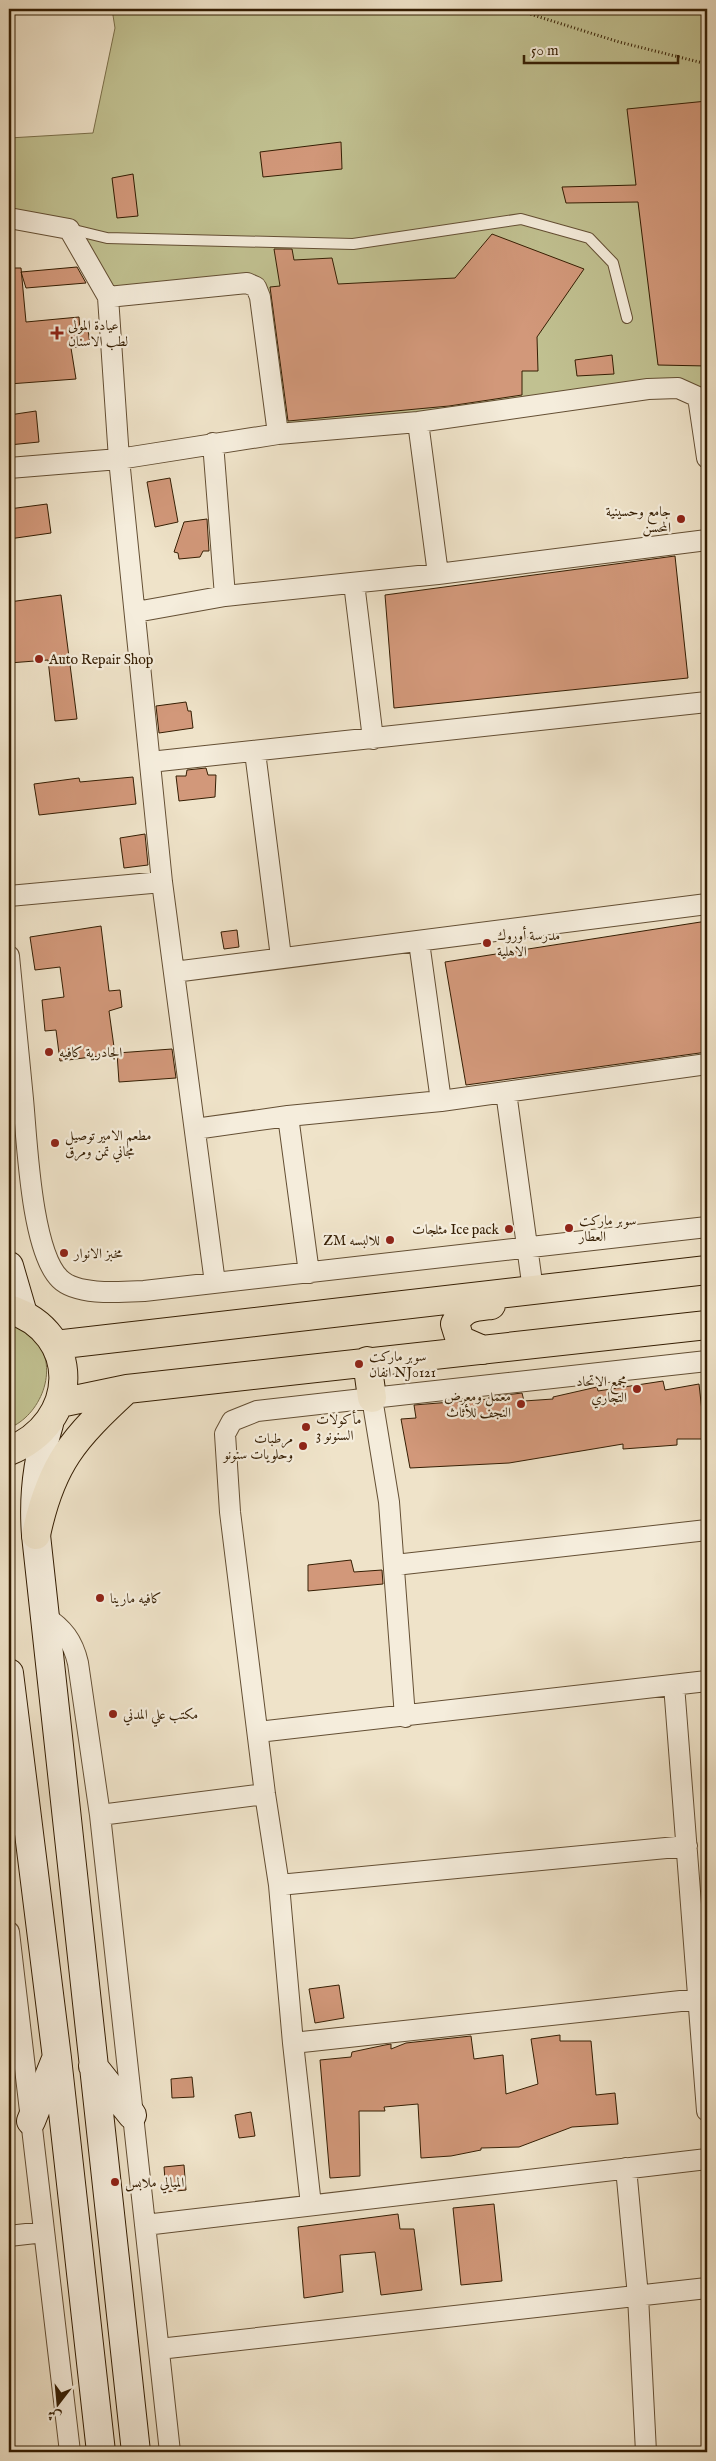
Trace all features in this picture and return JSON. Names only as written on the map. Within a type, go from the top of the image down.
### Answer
[{"type":"main road","points":[[9,1266],[16,1312],[42,1327],[55,1345],[62,1364],[64,1384],[40,1452],[35,1488],[36,1535],[136,2452]]},
{"type":"main road","points":[[55,1345],[707,1270]]},
{"type":"main road","points":[[482,1350],[460,1340],[457,1331],[455,1324],[459,1316],[469,1307],[551,1297],[574,1286]]},
{"type":"main road","points":[[9,1451],[32,1440],[54,1414],[127,1389],[367,1361],[707,1325]]},
{"type":"main road","points":[[367,1361],[372,1398]]},
{"type":"main road","points":[[36,1535],[43,1501],[56,1470],[75,1441],[127,1389]]},
{"type":"main road","points":[[9,1673],[57,2058],[101,2452]]},
{"type":"main road","points":[[30,2121],[57,2058]]},
{"type":"main road","points":[[93,2066],[132,2115]]},
{"type":"street","points":[[9,218],[69,229],[108,297],[119,459],[162,882],[215,1283]]},
{"type":"street","points":[[108,297],[247,283],[256,287],[260,297],[278,434]]},
{"type":"street","points":[[9,468],[119,459],[278,434],[418,422],[648,389],[678,388],[698,397],[707,458]]},
{"type":"street","points":[[418,422],[438,574]]},
{"type":"street","points":[[213,443],[225,596]]},
{"type":"street","points":[[136,612],[225,596],[438,574],[707,540]]},
{"type":"street","points":[[354,583],[374,739]]},
{"type":"street","points":[[150,762],[707,702]]},
{"type":"street","points":[[256,752],[281,957]]},
{"type":"street","points":[[9,896],[162,882]]},
{"type":"street","points":[[174,972],[707,904]]},
{"type":"street","points":[[420,942],[441,1101]]},
{"type":"street","points":[[9,956],[34,1207],[44,1252],[60,1279],[83,1290],[107,1293],[144,1291],[707,1227]]},
{"type":"street","points":[[195,1129],[288,1116],[441,1101],[707,1064]]},
{"type":"street","points":[[506,1092],[534,1290]]},
{"type":"street","points":[[288,1116],[308,1273]]},
{"type":"street","points":[[311,2205],[293,2043],[280,1885],[265,1794],[230,1512],[225,1434],[232,1421],[257,1412],[707,1361]]},
{"type":"street","points":[[372,1398],[389,1502],[405,1717]]},
{"type":"street","points":[[395,1565],[707,1530]]},
{"type":"street","points":[[44,1616],[65,1632],[76,1652],[100,1815],[170,2452]]},
{"type":"street","points":[[258,1732],[405,1717],[707,1681]]},
{"type":"street","points":[[674,1685],[707,2111]]},
{"type":"street","points":[[100,1815],[265,1794]]},
{"type":"street","points":[[280,1885],[687,1846]]},
{"type":"street","points":[[9,1932],[70,2452]]},
{"type":"street","points":[[293,2043],[699,1998]]},
{"type":"street","points":[[145,2225],[707,2159]]},
{"type":"street","points":[[626,2168],[638,2296],[646,2452]]},
{"type":"street","points":[[9,2236],[44,2232]]},
{"type":"street","points":[[159,2349],[707,2288]]},
{"type":"lane","points":[[69,229],[107,238],[354,244],[520,219],[589,238],[613,263],[627,318]]},
{"type":"path","points":[[514,9],[620,42],[707,64]]},
{"type":"green space","points":[[112,9],[707,9],[707,458],[698,397],[678,388],[278,434],[256,287],[108,297],[69,229],[9,218],[9,138],[93,133],[115,28]]},
{"type":"green space","points":[[9,1319],[36,1340],[43,1352],[46,1364],[46,1377],[43,1390],[30,1413],[20,1422],[9,1428]]},
{"type":"building","points":[[707,101],[707,366],[658,365],[638,202],[566,203],[562,187],[636,185],[627,109]]},
{"type":"building","points":[[341,142],[342,169],[263,177],[260,152]]},
{"type":"building","points":[[133,174],[138,216],[117,218],[112,178]]},
{"type":"building","points":[[492,234],[584,269],[537,337],[538,371],[522,371],[522,395],[449,406],[288,421],[270,287],[280,286],[274,249],[292,249],[294,260],[332,258],[338,284],[455,278]]},
{"type":"building","points":[[77,267],[86,283],[26,288],[21,272]]},
{"type":"building","points":[[9,268],[21,268],[26,322],[79,317],[80,330],[88,329],[90,345],[71,348],[76,379],[9,384]]},
{"type":"building","points":[[612,355],[614,374],[577,376],[575,360]]},
{"type":"building","points":[[36,411],[39,442],[9,445],[9,415]]},
{"type":"building","points":[[170,478],[178,522],[155,527],[147,482]]},
{"type":"building","points":[[47,504],[51,533],[9,539],[9,509]]},
{"type":"building","points":[[207,519],[209,551],[203,551],[200,557],[179,559],[178,553],[174,552],[184,522]]},
{"type":"building","points":[[675,556],[688,678],[394,708],[385,595]]},
{"type":"building","name":"Auto Repair Shop","points":[[61,595],[77,719],[55,721],[48,660],[9,663],[9,602]]},
{"type":"building","points":[[186,702],[188,711],[191,711],[193,728],[159,733],[156,706]]},
{"type":"building","points":[[206,768],[208,775],[216,775],[215,797],[179,801],[176,776],[186,776],[187,770]]},
{"type":"building","points":[[133,777],[136,804],[39,815],[34,784],[79,778],[80,782]]},
{"type":"building","points":[[145,834],[148,865],[124,868],[120,838]]},
{"type":"building","points":[[707,921],[707,1052],[466,1085],[445,962]]},
{"type":"building","points":[[101,926],[109,991],[120,990],[122,1007],[109,1011],[115,1054],[60,1061],[56,1030],[45,1031],[42,1000],[64,997],[60,967],[35,970],[30,937]]},
{"type":"building","points":[[237,930],[239,947],[224,949],[221,932]]},
{"type":"building","points":[[172,1049],[176,1078],[119,1082],[117,1053]]},
{"type":"building","points":[[663,1381],[665,1390],[699,1384],[705,1439],[677,1439],[677,1445],[623,1449],[623,1444],[509,1463],[410,1468],[401,1419],[416,1418],[414,1405],[489,1399],[489,1397],[522,1393],[524,1401],[553,1399],[553,1397],[597,1387],[598,1391]]},
{"type":"building","points":[[351,1560],[354,1572],[382,1570],[383,1584],[308,1591],[308,1565]]},
{"type":"building","points":[[339,1985],[344,2018],[315,2023],[309,1989]]},
{"type":"building","points":[[560,2035],[560,2041],[591,2041],[596,2095],[615,2093],[618,2124],[572,2127],[519,2147],[481,2148],[481,2150],[451,2156],[421,2158],[418,2104],[384,2107],[385,2111],[359,2111],[360,2176],[330,2178],[320,2060],[351,2057],[352,2052],[391,2044],[391,2049],[406,2043],[471,2036],[474,2059],[503,2055],[506,2094],[538,2084],[531,2039]]},
{"type":"building","points":[[192,2077],[194,2097],[172,2098],[171,2079]]},
{"type":"building","points":[[251,2112],[255,2136],[239,2138],[235,2115]]},
{"type":"building","points":[[184,2165],[186,2190],[166,2192],[164,2167]]},
{"type":"building","points":[[494,2204],[502,2281],[461,2285],[453,2208]]},
{"type":"building","points":[[398,2214],[400,2229],[414,2229],[422,2290],[381,2295],[375,2252],[340,2255],[343,2292],[304,2298],[298,2227]]},
{"type":"place","name":"عيادة المولى لطب الاسنان","points":[[57,333]]},
{"type":"place","name":"جامع وحسينية المحسن","points":[[681,519]]},
{"type":"place","name":"Auto Repair Shop","points":[[39,659]]},
{"type":"place","name":"مدرسة أوروك الاهلية","points":[[487,943]]},
{"type":"place","name":"الجادرية كافيه","points":[[49,1052]]},
{"type":"place","name":"مطعم الامير توصيل مجاني تمن ومرق","points":[[55,1143]]},
{"type":"place","name":"سوبر ماركت العطار","points":[[569,1228]]},
{"type":"place","name":"مثلجات Ice pack","points":[[509,1229]]},
{"type":"place","name":"ZM للالبسه","points":[[390,1240]]},
{"type":"place","name":"مخبز الانوار","points":[[64,1253]]},
{"type":"place","name":"سوبر ماركت انفان NJ0121","points":[[359,1364]]},
{"type":"place","name":"مجمع الاتحاد التجاري","points":[[637,1389]]},
{"type":"place","name":"معمل ومعرض النجف للأثاث","points":[[521,1404]]},
{"type":"place","name":"مأكولات السنونو 3","points":[[306,1427]]},
{"type":"place","name":"مرطبات وحلويات سنونو","points":[[303,1446]]},
{"type":"place","name":"كافيه مارينا","points":[[100,1598]]},
{"type":"place","name":"مكتب علي المدني","points":[[113,1714]]},
{"type":"place","name":"الميالي ملابس","points":[[115,2182]]}]
